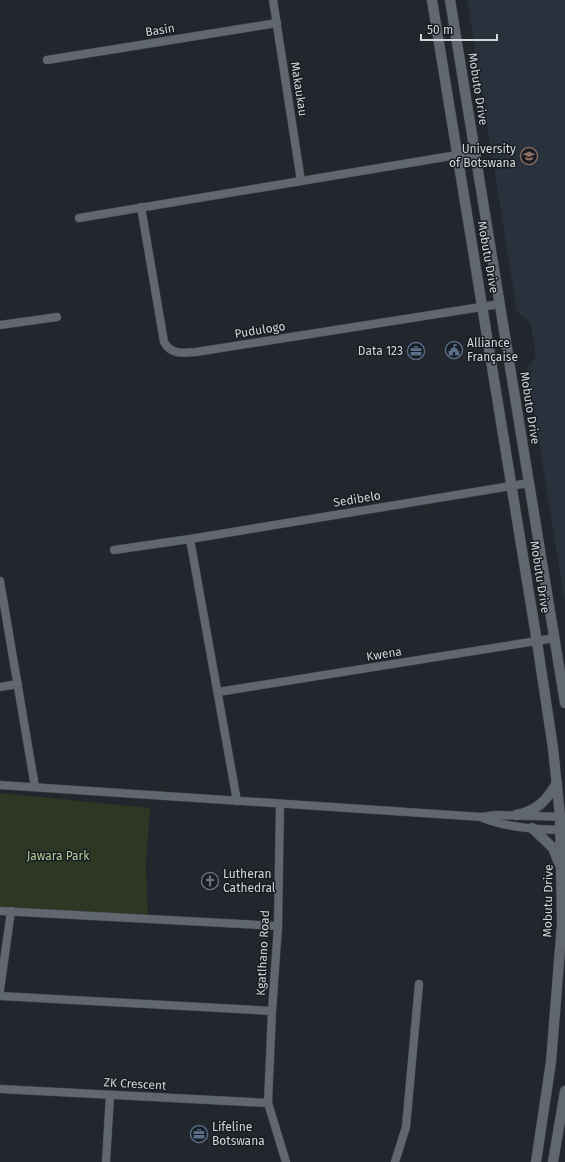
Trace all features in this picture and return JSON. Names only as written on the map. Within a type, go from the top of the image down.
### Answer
[{"type":"main road","name":"Mobutu Drive","points":[[432,0],[513,486],[562,816],[562,924],[551,1054],[536,1162]]},
{"type":"main road","name":"Mobuto Drive","points":[[450,0],[565,703]]},
{"type":"main road","points":[[488,335],[504,333]]},
{"type":"main road","points":[[516,815],[530,812],[540,805],[550,795],[557,784]]},
{"type":"main road","points":[[532,828],[553,848],[561,872]]},
{"type":"main road","points":[[554,1162],[565,1091]]},
{"type":"street","name":"Makaukau","points":[[273,0],[301,181]]},
{"type":"street","name":"Basin","points":[[47,60],[277,23]]},
{"type":"street","points":[[79,218],[475,152]]},
{"type":"street","name":"Pudulogo","points":[[141,207],[164,342],[167,348],[172,351],[196,352],[500,304]]},
{"type":"street","points":[[0,325],[57,317]]},
{"type":"street","name":"Sedibelo","points":[[114,550],[190,539],[529,483]]},
{"type":"street","points":[[190,539],[237,801]]},
{"type":"street","points":[[0,581],[35,787]]},
{"type":"street","name":"Kwena","points":[[218,692],[537,642],[554,638]]},
{"type":"street","points":[[0,687],[18,684]]},
{"type":"street","points":[[0,785],[482,817],[496,815],[562,816]]},
{"type":"street","name":"Kgatlhano Road","points":[[280,804],[278,926],[268,1103],[286,1162]]},
{"type":"street","points":[[482,817],[496,823],[532,828],[563,830]]},
{"type":"street","points":[[0,910],[278,926]]},
{"type":"street","points":[[0,990],[11,911]]},
{"type":"street","points":[[395,1162],[406,1127],[419,984]]},
{"type":"street","points":[[0,996],[272,1011]]},
{"type":"street","name":"ZK Crescent","points":[[0,1089],[268,1103]]},
{"type":"street","points":[[106,1162],[110,1095]]},
{"type":"shaded area","name":"University of Botswana","points":[[467,0],[565,0],[565,603],[527,368],[536,357],[529,321],[517,312]]},
{"type":"green space","name":"Jawara Park","points":[[0,793],[150,808],[146,865],[148,918],[0,910]]},
{"type":"place","name":"University of Botswana","points":[[529,156]]},
{"type":"place","name":"Alliance Française","points":[[454,350]]},
{"type":"place","name":"Data 123","points":[[416,351]]},
{"type":"place","name":"Lutheran Cathedral","points":[[210,881]]},
{"type":"place","name":"Lifeline Botswana","points":[[199,1134]]}]
